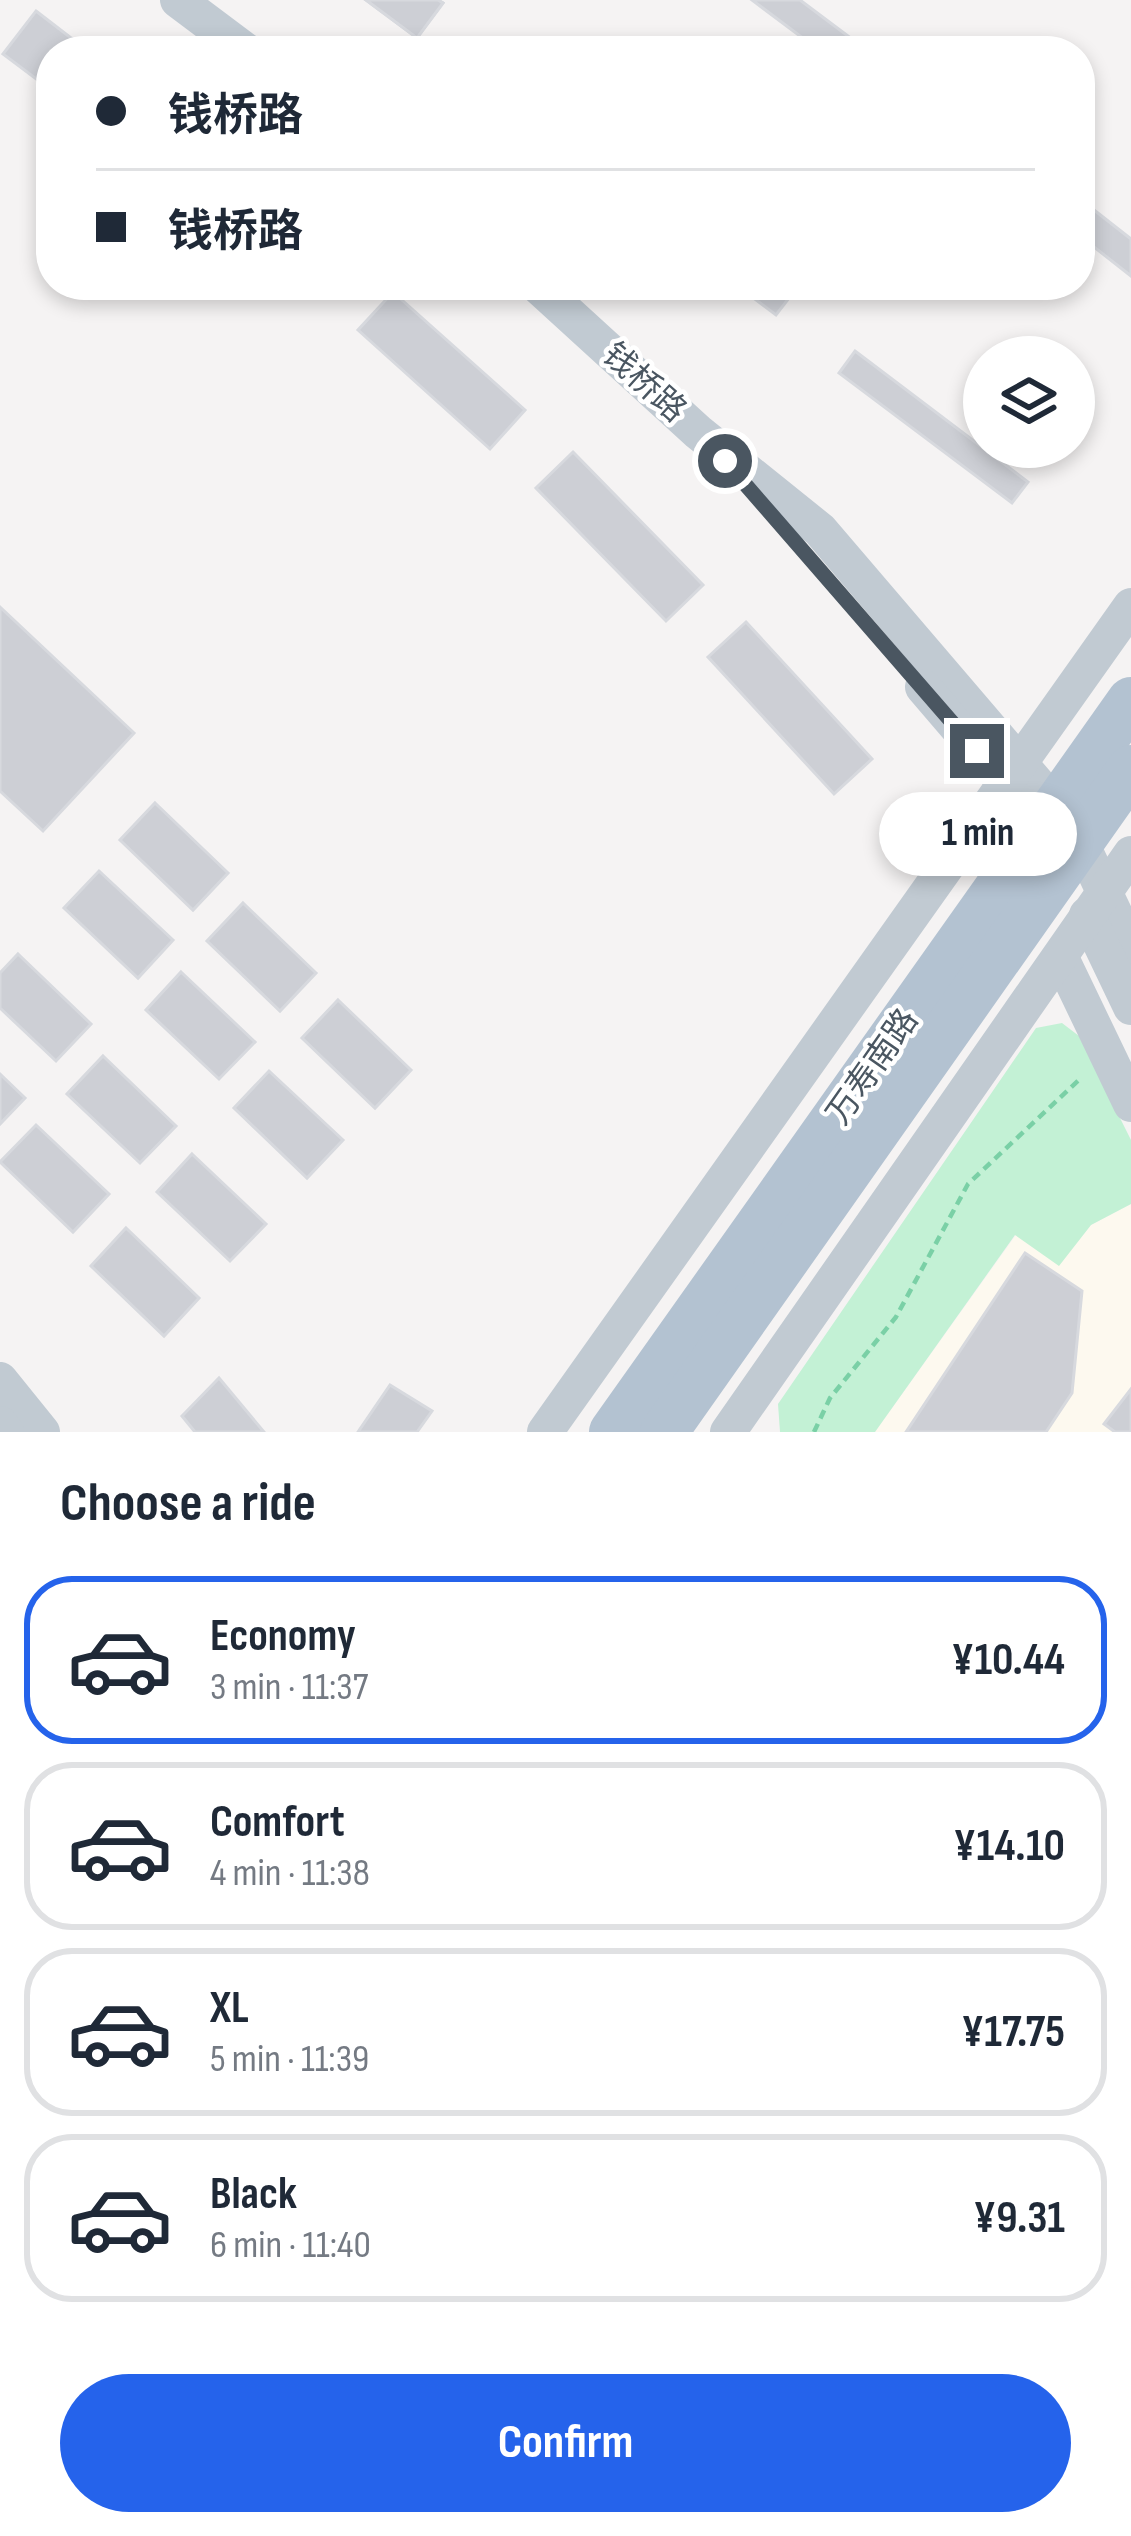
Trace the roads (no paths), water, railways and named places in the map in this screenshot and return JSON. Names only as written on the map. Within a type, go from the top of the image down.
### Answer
[{"type":"main road","name":"万寿南路","points":[[664,1432],[1060,836],[1131,701]]},
{"type":"main road","name":"万寿南路","points":[[614,1432],[1060,836],[1131,769]]},
{"type":"street","points":[[178,0],[226,36]]},
{"type":"street","name":"钱桥路","points":[[553,300],[698,432],[820,530],[1060,836],[1096,905],[1131,1007]]},
{"type":"street","points":[[545,1432],[1131,606]]},
{"type":"street","points":[[729,1432],[1131,854]]},
{"type":"street","name":"钱桥路","points":[[1096,905],[1131,948]]},
{"type":"street","points":[[1061,958],[1131,1105]]},
{"type":"street","points":[[0,1380],[42,1432]]},
{"type":"street","points":[[0,1424],[6,1432]]}]
